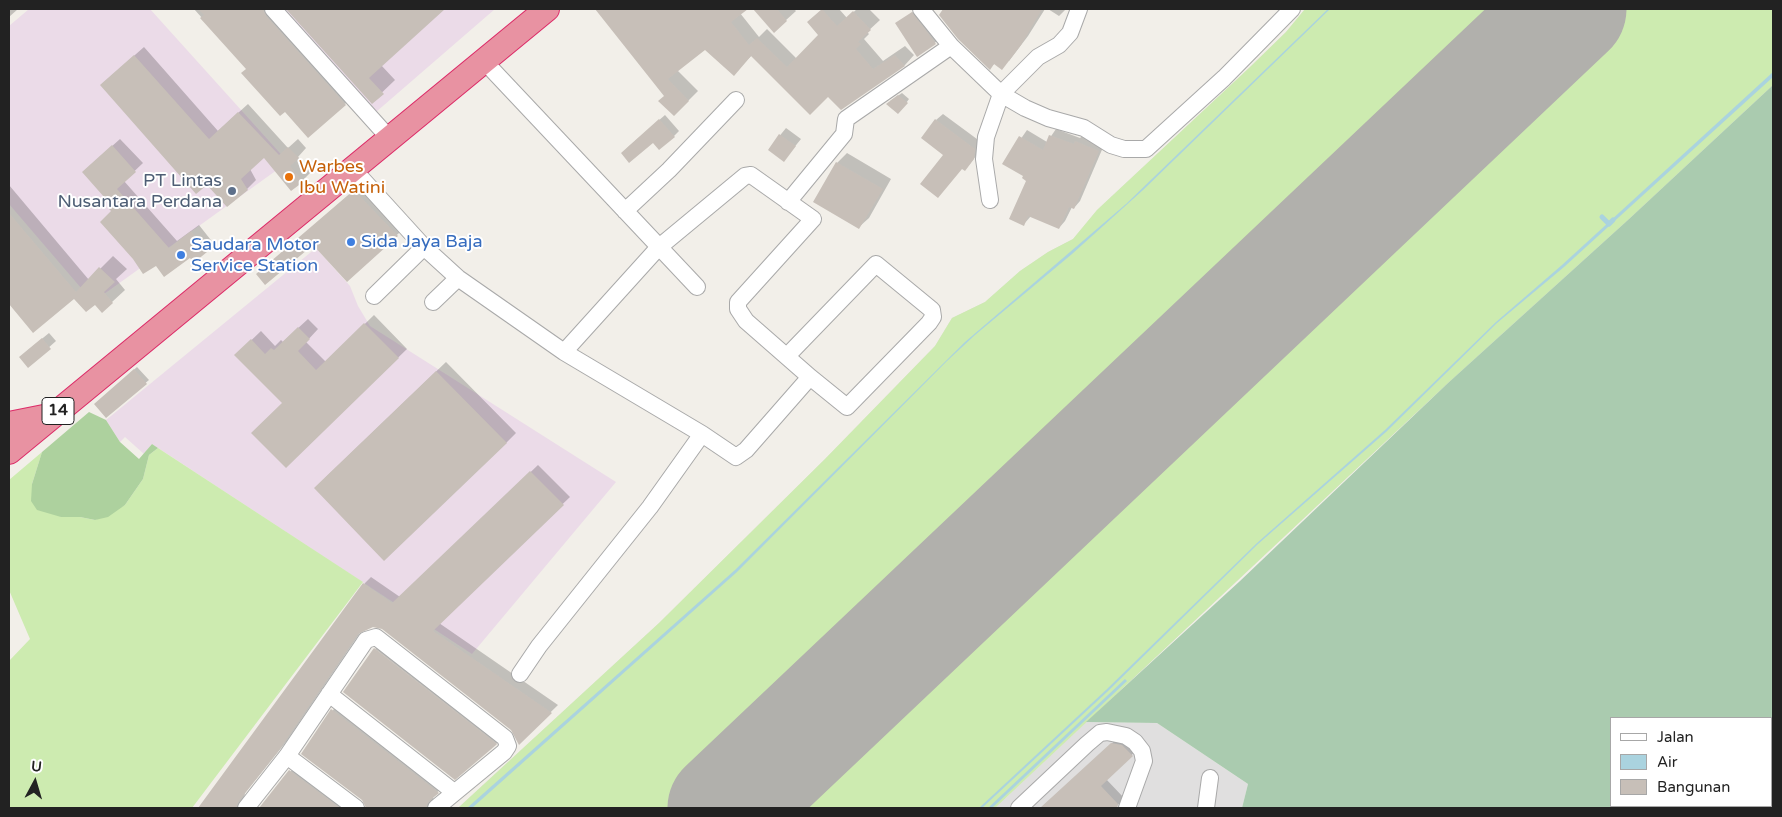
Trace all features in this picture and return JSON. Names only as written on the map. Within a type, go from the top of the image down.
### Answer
[{"type":"highway","name":"14","points":[[9,452],[547,9]]},
{"type":"highway","points":[[9,424],[54,414]]},
{"type":"street","points":[[273,9],[390,139]]},
{"type":"street","points":[[921,9],[951,46],[1001,94],[1025,108],[1048,118],[1084,128],[1111,145],[1124,149],[1146,149],[1224,78],[1292,9]]},
{"type":"street","points":[[990,200],[984,159],[986,137],[1001,94],[1038,57],[1059,45],[1065,39],[1070,33],[1079,9]]},
{"type":"street","points":[[788,202],[844,134],[846,119],[951,46]]},
{"type":"street","points":[[484,61],[697,288]]},
{"type":"street","points":[[625,211],[669,170],[736,100]]},
{"type":"street","points":[[353,170],[424,247],[458,278],[564,352],[702,434],[736,457],[741,455],[810,377]]},
{"type":"street","points":[[564,352],[658,248],[749,175],[813,220],[738,302],[738,309],[746,321],[810,377],[847,407],[929,323],[933,317],[932,310],[876,264],[787,356]]},
{"type":"street","points":[[374,296],[424,247]]},
{"type":"street","points":[[433,302],[458,278]]},
{"type":"street","points":[[520,674],[539,646],[650,507],[702,434]]},
{"type":"street","points":[[246,808],[287,756],[366,640],[376,637],[505,738],[508,746],[504,752],[436,808]]},
{"type":"street","points":[[329,694],[454,792]]},
{"type":"street","points":[[1019,808],[1087,744],[1100,733],[1107,732],[1126,736],[1142,750],[1142,767],[1127,808]]},
{"type":"street","points":[[287,756],[356,808]]},
{"type":"street","points":[[1206,808],[1210,778]]},
{"type":"shaded area","points":[[29,9],[150,9],[288,162],[93,302],[9,204],[9,26]]},
{"type":"shaded area","points":[[281,9],[495,9],[376,112]]},
{"type":"shaded area","points":[[1305,9],[1773,9],[1773,85],[1448,383],[995,808],[458,808],[659,623],[825,459],[935,346],[952,318],[985,302],[1020,271],[1048,252],[1073,239],[1097,210],[1249,68],[1286,32]]},
{"type":"shaded area","points":[[316,248],[350,286],[358,306],[370,326],[616,482],[472,654],[152,444],[144,454],[125,437],[120,442],[106,420]]},
{"type":"shaded area","points":[[1086,722],[1157,723],[1248,784],[1242,808],[995,808]]},
{"type":"green space","points":[[1305,9],[1513,9],[669,808],[458,808],[659,623],[825,459],[935,346],[952,318],[985,302],[1020,271],[1048,252],[1073,239],[1097,210],[1249,68],[1286,32]]},
{"type":"green space","points":[[1626,9],[1773,9],[1773,85],[1448,383],[995,808],[781,808]]},
{"type":"green space","points":[[1773,85],[1773,808],[1242,808],[1248,784],[1157,723],[1086,722],[1240,581],[1448,383]]},
{"type":"green space","points":[[89,412],[106,420],[120,442],[139,459],[152,444],[158,448],[149,455],[143,479],[125,505],[108,517],[95,520],[80,517],[61,517],[37,510],[31,501],[32,484],[42,452]]},
{"type":"green space","points":[[158,448],[363,582],[192,808],[9,808],[9,661],[30,639],[9,590],[9,480],[42,452],[32,484],[61,517],[80,517],[95,520],[125,505],[143,479],[149,455]]},
{"type":"water","points":[[1330,9],[1143,190],[1072,254],[975,335],[947,361],[737,572],[472,808],[467,808],[735,570],[965,342],[1126,204]]},
{"type":"water","points":[[1773,72],[1773,77],[1564,267],[1497,323],[1386,432],[1258,544],[1107,692],[982,808],[979,808],[1106,690],[1257,543],[1385,430],[1496,322],[1562,265]]},
{"type":"water","points":[[1125,679],[1127,681],[992,808],[988,808]]},
{"type":"building","points":[[198,9],[263,9],[266,16],[346,105],[308,138],[285,112],[280,116],[241,73],[246,69],[200,18],[204,15]]},
{"type":"building","points":[[286,9],[445,9],[369,78],[384,94],[372,104]]},
{"type":"building","points":[[595,9],[748,9],[731,22],[749,45],[757,38],[787,67],[818,35],[807,22],[822,9],[837,26],[853,11],[871,30],[858,42],[861,44],[856,49],[873,69],[895,55],[905,66],[841,110],[828,97],[810,115],[751,56],[734,76],[705,50],[668,79],[689,101],[674,116],[658,101],[664,96]]},
{"type":"building","points":[[753,9],[777,9],[787,21],[774,33]]},
{"type":"building","points":[[943,9],[1042,9],[1021,45],[1002,70],[994,64],[990,70],[958,39],[939,15]]},
{"type":"building","points":[[912,12],[936,44],[917,57],[895,23]]},
{"type":"building","points":[[134,55],[209,139],[238,112],[279,155],[288,147],[299,158],[290,166],[303,182],[291,191],[264,158],[241,179],[248,190],[227,207],[207,185],[196,194],[100,85]]},
{"type":"building","points":[[898,95],[908,103],[898,114],[886,104]]},
{"type":"building","points":[[659,119],[675,137],[659,150],[653,143],[629,163],[621,153]]},
{"type":"building","points":[[935,119],[975,149],[974,159],[965,171],[962,169],[938,198],[920,184],[943,155],[921,138]]},
{"type":"building","points":[[779,134],[796,146],[784,162],[768,150]]},
{"type":"building","points":[[1049,135],[1074,144],[1075,141],[1099,151],[1074,209],[1069,207],[1059,229],[1028,216],[1024,226],[1009,219],[1026,181],[1022,178],[1023,176],[1002,164],[1019,136],[1043,150]]},
{"type":"building","points":[[112,145],[136,172],[117,189],[169,248],[191,231],[207,252],[196,261],[192,261],[190,258],[164,277],[156,266],[143,274],[133,259],[100,222],[111,211],[109,209],[112,206],[82,172]]},
{"type":"building","points":[[836,162],[883,189],[859,229],[813,202]]},
{"type":"building","name":"Sida Jaya Baja","points":[[354,190],[398,236],[347,282],[313,245],[265,285],[256,274]]},
{"type":"building","points":[[9,213],[76,292],[99,267],[115,282],[104,292],[113,303],[102,313],[95,305],[86,312],[74,299],[33,333],[9,304]]},
{"type":"building","points":[[364,323],[399,358],[286,468],[251,433],[282,403],[234,355],[251,339],[265,354],[271,348],[274,350],[298,327],[310,339],[298,351],[316,370]]},
{"type":"building","points":[[42,338],[51,349],[28,368],[19,357]]},
{"type":"building","points":[[134,369],[147,384],[106,418],[94,404]]},
{"type":"building","points":[[436,371],[507,443],[384,561],[314,488]]},
{"type":"building","points":[[530,471],[564,505],[433,631],[552,713],[519,745],[511,730],[382,629],[373,627],[358,634],[279,750],[238,802],[236,808],[198,808],[363,583],[392,603]]},
{"type":"building","points":[[374,648],[497,744],[455,780],[343,692]]},
{"type":"building","points":[[331,709],[439,793],[429,801],[426,808],[366,808],[362,800],[301,754]]},
{"type":"building","points":[[1111,743],[1122,745],[1133,756],[1101,786],[1118,804],[1117,808],[1040,808]]},
{"type":"building","points":[[289,770],[340,808],[259,808]]},
{"type":"waterway","points":[[1602,217],[1609,224],[1613,220]]},
{"type":"runway","points":[[725,808],[1569,9]]},
{"type":"place","name":"Warbes Ibu Watini","points":[[289,177]]},
{"type":"place","name":"PT Lintas Nusantara Perdana","points":[[232,191]]},
{"type":"place","name":"Sida Jaya Baja","points":[[351,242]]},
{"type":"place","name":"Saudara Motor Service Station","points":[[181,255]]}]
